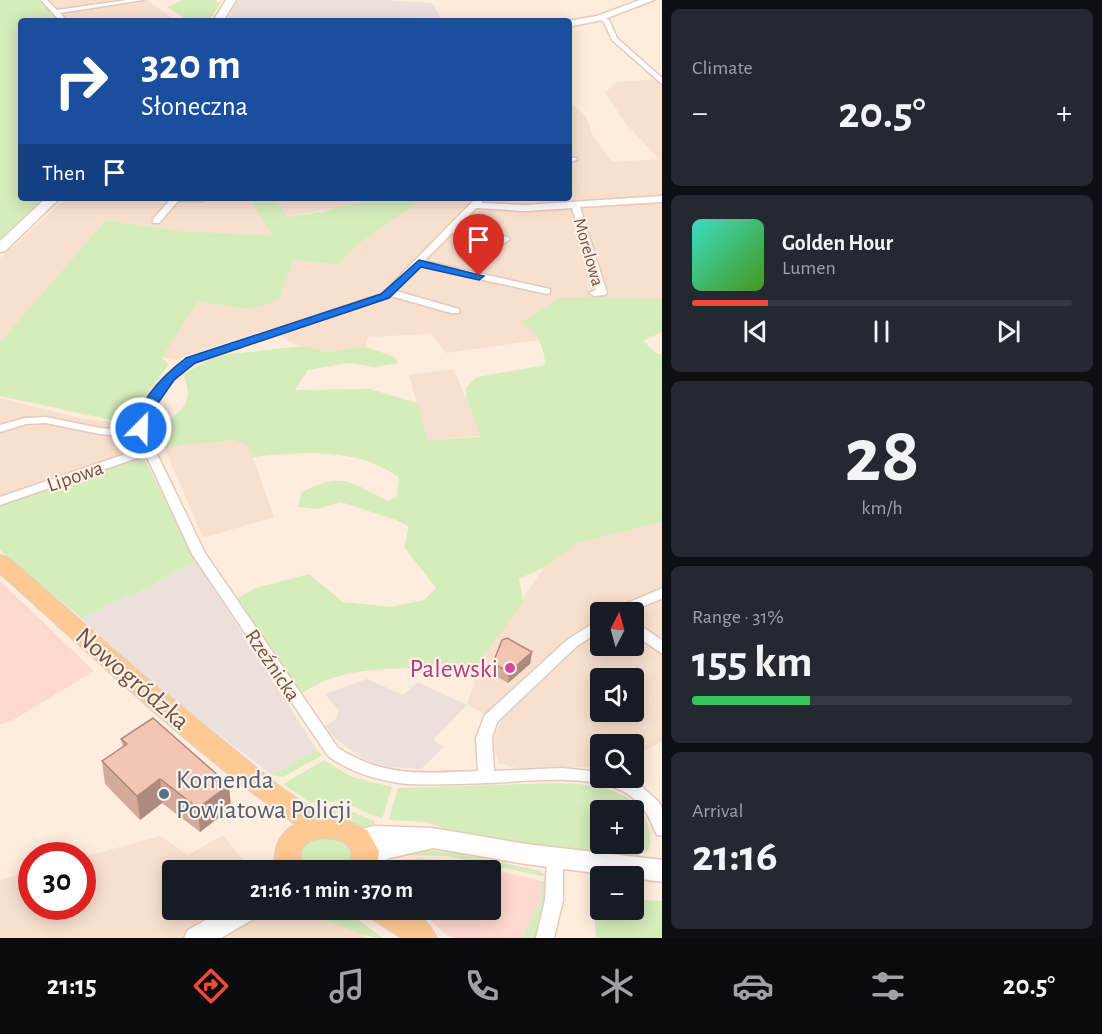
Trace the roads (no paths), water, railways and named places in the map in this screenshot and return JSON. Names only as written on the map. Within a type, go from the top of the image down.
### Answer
[{"type":"main road","points":[[220,18],[231,0]]},
{"type":"main road","points":[[572,23],[599,18],[649,0]]},
{"type":"main road","points":[[0,248],[51,201]]},
{"type":"main road","name":"Nowogródzka","points":[[0,562],[135,681],[269,792],[319,827]]},
{"type":"main road","name":"Nowogródzka","points":[[269,792],[287,822],[288,860]]},
{"type":"main road","points":[[289,860],[303,832],[319,827],[340,828],[362,856],[385,849],[437,841],[555,859],[662,871]]},
{"type":"main road","points":[[197,938],[229,920]]},
{"type":"street","points":[[44,0],[61,18]]},
{"type":"street","points":[[55,12],[140,0]]},
{"type":"street","points":[[599,18],[607,21],[614,39],[662,82]]},
{"type":"street","points":[[0,429],[25,421],[46,420],[111,433],[142,435],[140,423],[148,407],[169,377],[190,361],[385,296],[479,201],[525,208],[662,199]]},
{"type":"street","points":[[156,221],[173,201]]},
{"type":"street","name":"Morelowa","points":[[575,204],[602,293],[594,293]]},
{"type":"street","points":[[450,230],[503,241],[505,239]]},
{"type":"street","points":[[419,263],[547,291]]},
{"type":"street","points":[[390,292],[456,311]]},
{"type":"street","name":"Rzeźnicka","points":[[142,435],[200,554],[333,752],[359,769],[376,775],[410,778],[578,775],[602,777],[638,793],[652,808],[662,828]]},
{"type":"street","name":"Lipowa","points":[[0,501],[149,450]]},
{"type":"street","points":[[640,602],[662,592]]},
{"type":"street","points":[[486,777],[484,738],[490,719],[572,643],[590,631]]},
{"type":"street","points":[[644,635],[662,648]]},
{"type":"street","points":[[545,938],[554,900],[555,859]]},
{"type":"place","name":"Palewski","points":[[510,668]]},
{"type":"place","name":"Komenda Powiatowa Policji","points":[[164,794]]}]
